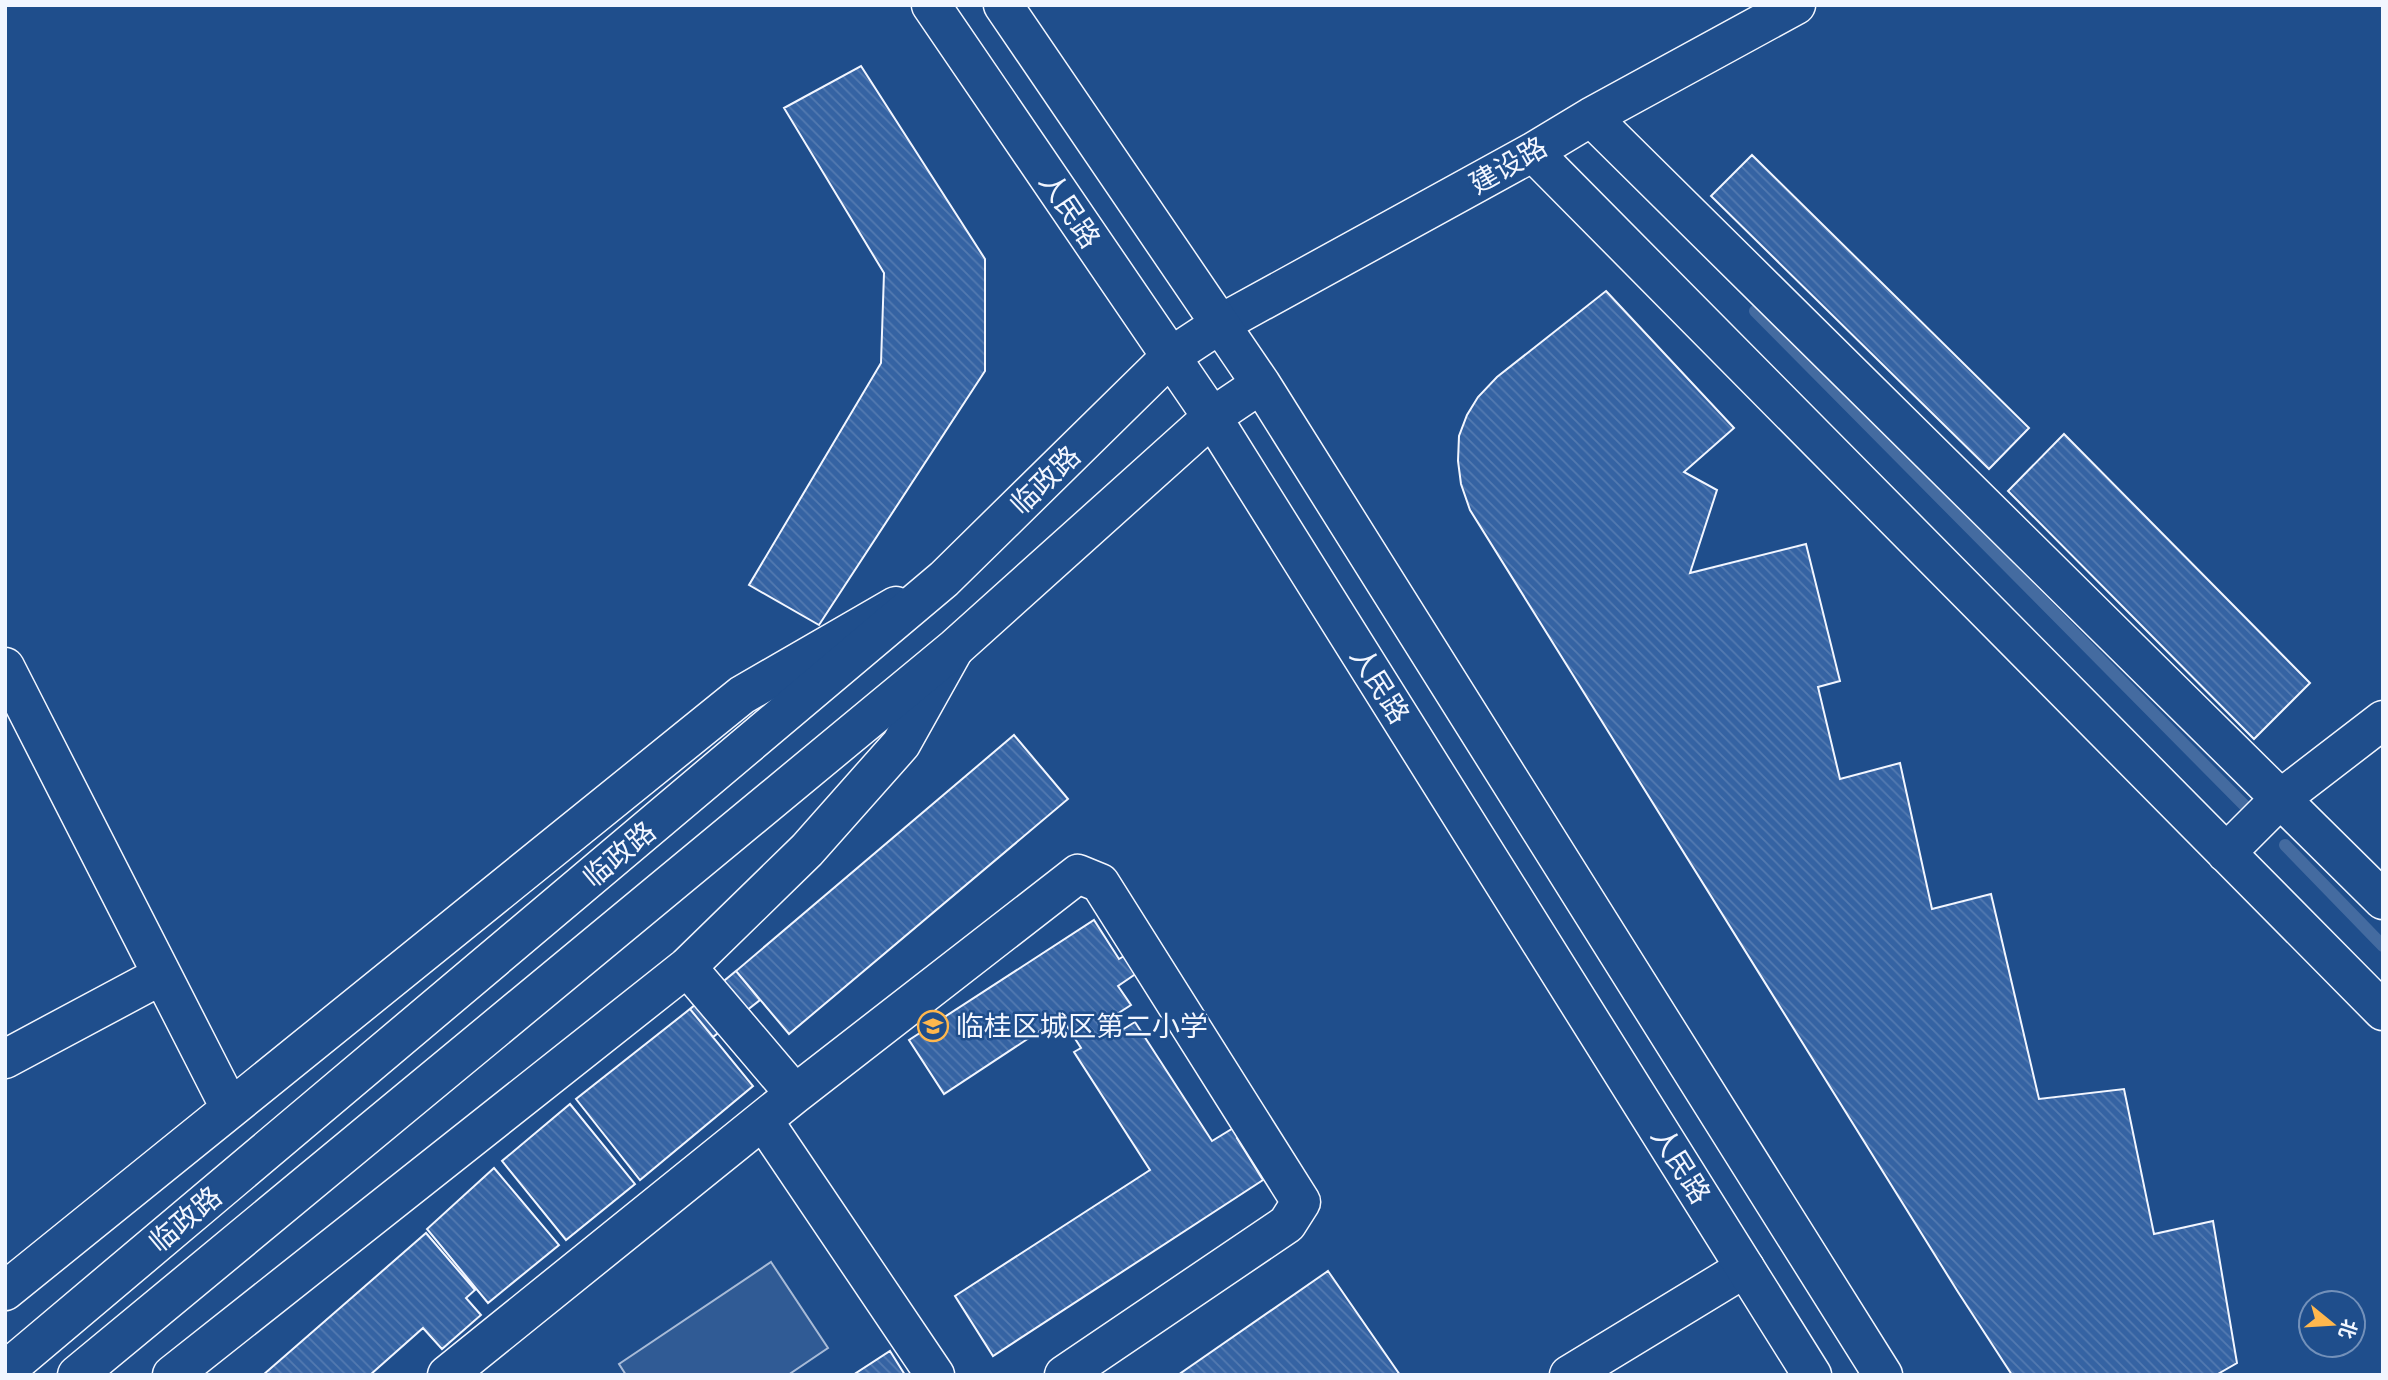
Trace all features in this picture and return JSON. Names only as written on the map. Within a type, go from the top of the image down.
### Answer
[{"type":"main road","name":"人民路","points":[[931,5],[1212,417],[1812,1375]]},
{"type":"main road","name":"人民路","points":[[1003,5],[1261,384],[1883,1375]]},
{"type":"main road","name":"建设路","points":[[1220,324],[1796,5]]},
{"type":"main road","points":[[1591,117],[2383,900]]},
{"type":"main road","points":[[1533,152],[2383,1010]]},
{"type":"main road","name":"临政路","points":[[5,1371],[944,579],[1170,357],[1220,324]]},
{"type":"main road","name":"临政路","points":[[85,1368],[955,648],[1212,417],[1261,384]]},
{"type":"main road","points":[[5,1290],[742,695],[944,579]]},
{"type":"main road","points":[[172,1375],[687,967],[807,850],[901,744],[955,648]]},
{"type":"main road","points":[[5,667],[230,1108]]},
{"type":"main road","points":[[2226,853],[2279,800],[2383,720]]},
{"type":"main road","points":[[447,1375],[762,1120],[1078,874],[1100,883],[1301,1202],[1287,1224],[1064,1375]]},
{"type":"main road","points":[[687,967],[795,1094]]},
{"type":"main road","points":[[5,1059],[162,975]]},
{"type":"main road","points":[[762,1120],[935,1375]]},
{"type":"main road","points":[[1569,1375],[1745,1268]]},
{"type":"shaded area","points":[[771,1262],[828,1348],[788,1375],[626,1375],[619,1364]]},
{"type":"building","points":[[861,66],[985,259],[985,371],[819,625],[749,585],[881,363],[884,273],[784,108]]},
{"type":"building","points":[[1752,155],[2029,428],[1989,469],[1711,196]]},
{"type":"building","points":[[1606,291],[1734,428],[1684,472],[1717,490],[1690,573],[1806,544],[1840,681],[1818,687],[1840,779],[1900,763],[1932,909],[1991,894],[2039,1099],[2124,1089],[2154,1234],[2213,1221],[2237,1363],[2216,1375],[2012,1375],[1470,510],[1461,484],[1459,436],[1478,397],[1497,377]]},
{"type":"building","points":[[2064,434],[2310,683],[2254,739],[2008,491]]},
{"type":"building","points":[[1014,735],[1068,799],[789,1034],[736,971]]},
{"type":"building","points":[[1094,920],[1119,959],[1129,953],[1140,971],[1118,986],[1131,1005],[1100,1025],[1109,1038],[1135,1022],[1212,1141],[1240,1124],[1245,1133],[1237,1138],[1263,1180],[993,1356],[955,1296],[1150,1170],[1074,1052],[1081,1048],[1061,1017],[944,1094],[909,1040]]},
{"type":"building","points":[[736,971],[760,1000],[713,1037],[690,1009]]},
{"type":"building","points":[[690,1009],[753,1086],[640,1180],[576,1099]]},
{"type":"building","points":[[570,1104],[635,1184],[566,1240],[502,1161]]},
{"type":"building","points":[[494,1168],[559,1245],[488,1303],[427,1229]]},
{"type":"building","points":[[426,1233],[475,1290],[466,1298],[481,1315],[442,1349],[423,1328],[370,1375],[263,1375]]},
{"type":"building","points":[[1328,1271],[1400,1375],[1178,1375]]},
{"type":"building","points":[[890,1351],[905,1375],[853,1375]]},
{"type":"waterway","points":[[1755,311],[2251,812]]},
{"type":"waterway","points":[[2285,845],[2383,946]]},
{"type":"place","name":"临桂区城区第二小学","points":[[933,1026]]}]
